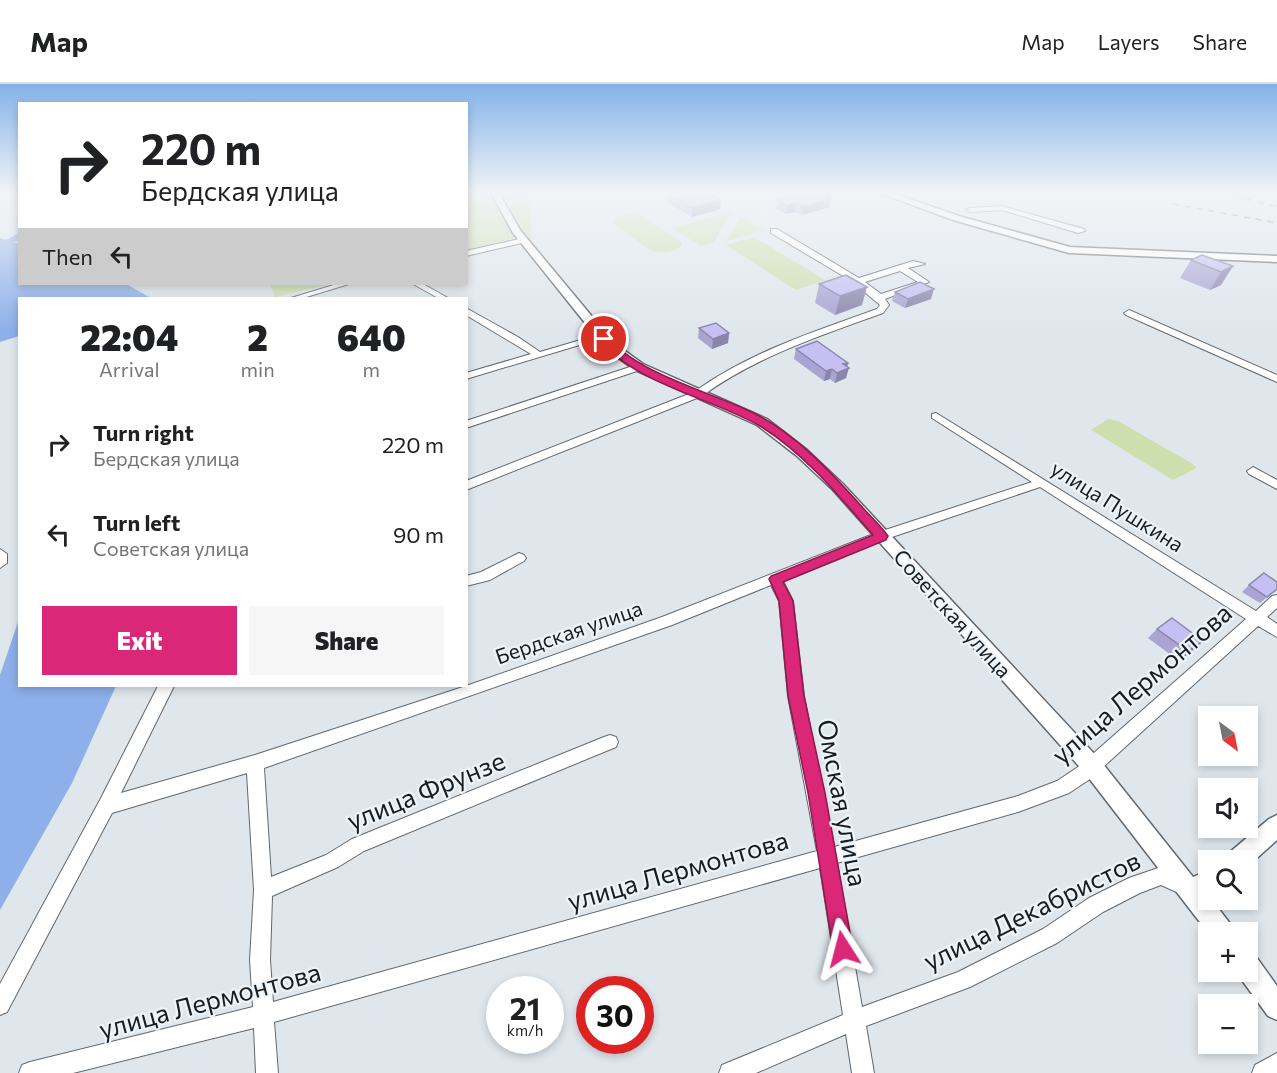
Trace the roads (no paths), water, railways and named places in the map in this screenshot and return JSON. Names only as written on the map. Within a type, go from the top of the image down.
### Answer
[{"type":"main road","points":[[1027,239],[1078,251],[1277,258]]},
{"type":"main road","name":"Советская улица","points":[[523,240],[547,266],[601,337],[617,352],[639,367],[743,412],[768,426],[802,453],[838,487],[1198,884]]},
{"type":"main road","points":[[1250,850],[1277,826]]},
{"type":"main road","points":[[1258,981],[1277,1007]]},
{"type":"street","points":[[468,485],[698,394],[719,377],[767,352],[880,311],[885,305],[881,297],[858,281],[788,239]]},
{"type":"street","points":[[468,254],[523,240]]},
{"type":"street","points":[[858,281],[914,263],[921,264]]},
{"type":"street","points":[[881,297],[925,282],[901,268]]},
{"type":"street","points":[[299,297],[341,285]]},
{"type":"street","points":[[419,285],[442,297]]},
{"type":"street","points":[[468,312],[538,355]]},
{"type":"street","points":[[1130,313],[1277,379]]},
{"type":"street","points":[[468,375],[601,337]]},
{"type":"street","points":[[468,424],[639,367]]},
{"type":"street","name":"улица Пушкина","points":[[936,416],[1277,631]]},
{"type":"street","points":[[1253,471],[1277,485]]},
{"type":"street","name":"Бердская улица","points":[[106,806],[255,763],[667,621],[881,536],[1041,483]]},
{"type":"street","points":[[0,554],[0,563]]},
{"type":"street","points":[[468,580],[485,576],[519,558]]},
{"type":"street","name":"Омская улица","points":[[775,579],[786,601],[796,696],[827,856],[863,1073]]},
{"type":"street","name":"улица Лермонтова","points":[[30,1073],[264,1015],[1018,804],[1063,787],[1092,766],[1277,600]]},
{"type":"street","points":[[0,1005],[106,806],[166,687]]},
{"type":"street","name":"улица Фрунзе","points":[[262,890],[332,861],[358,845],[610,742]]},
{"type":"street","points":[[255,763],[262,890],[260,960],[267,1073]]},
{"type":"street","name":"улица Декабристов","points":[[730,1073],[855,1020],[963,980],[1050,936],[1096,905],[1136,885],[1161,876],[1198,885]]},
{"type":"street","points":[[1263,1073],[1277,1064]]},
{"type":"water","points":[[0,239],[18,244],[18,285],[128,285],[149,297],[18,297],[18,336],[0,342]]},
{"type":"water","points":[[18,622],[18,687],[116,687],[72,783],[0,910],[0,675]]},
{"type":"waterway","points":[[13,239],[6,242],[13,246]]}]
